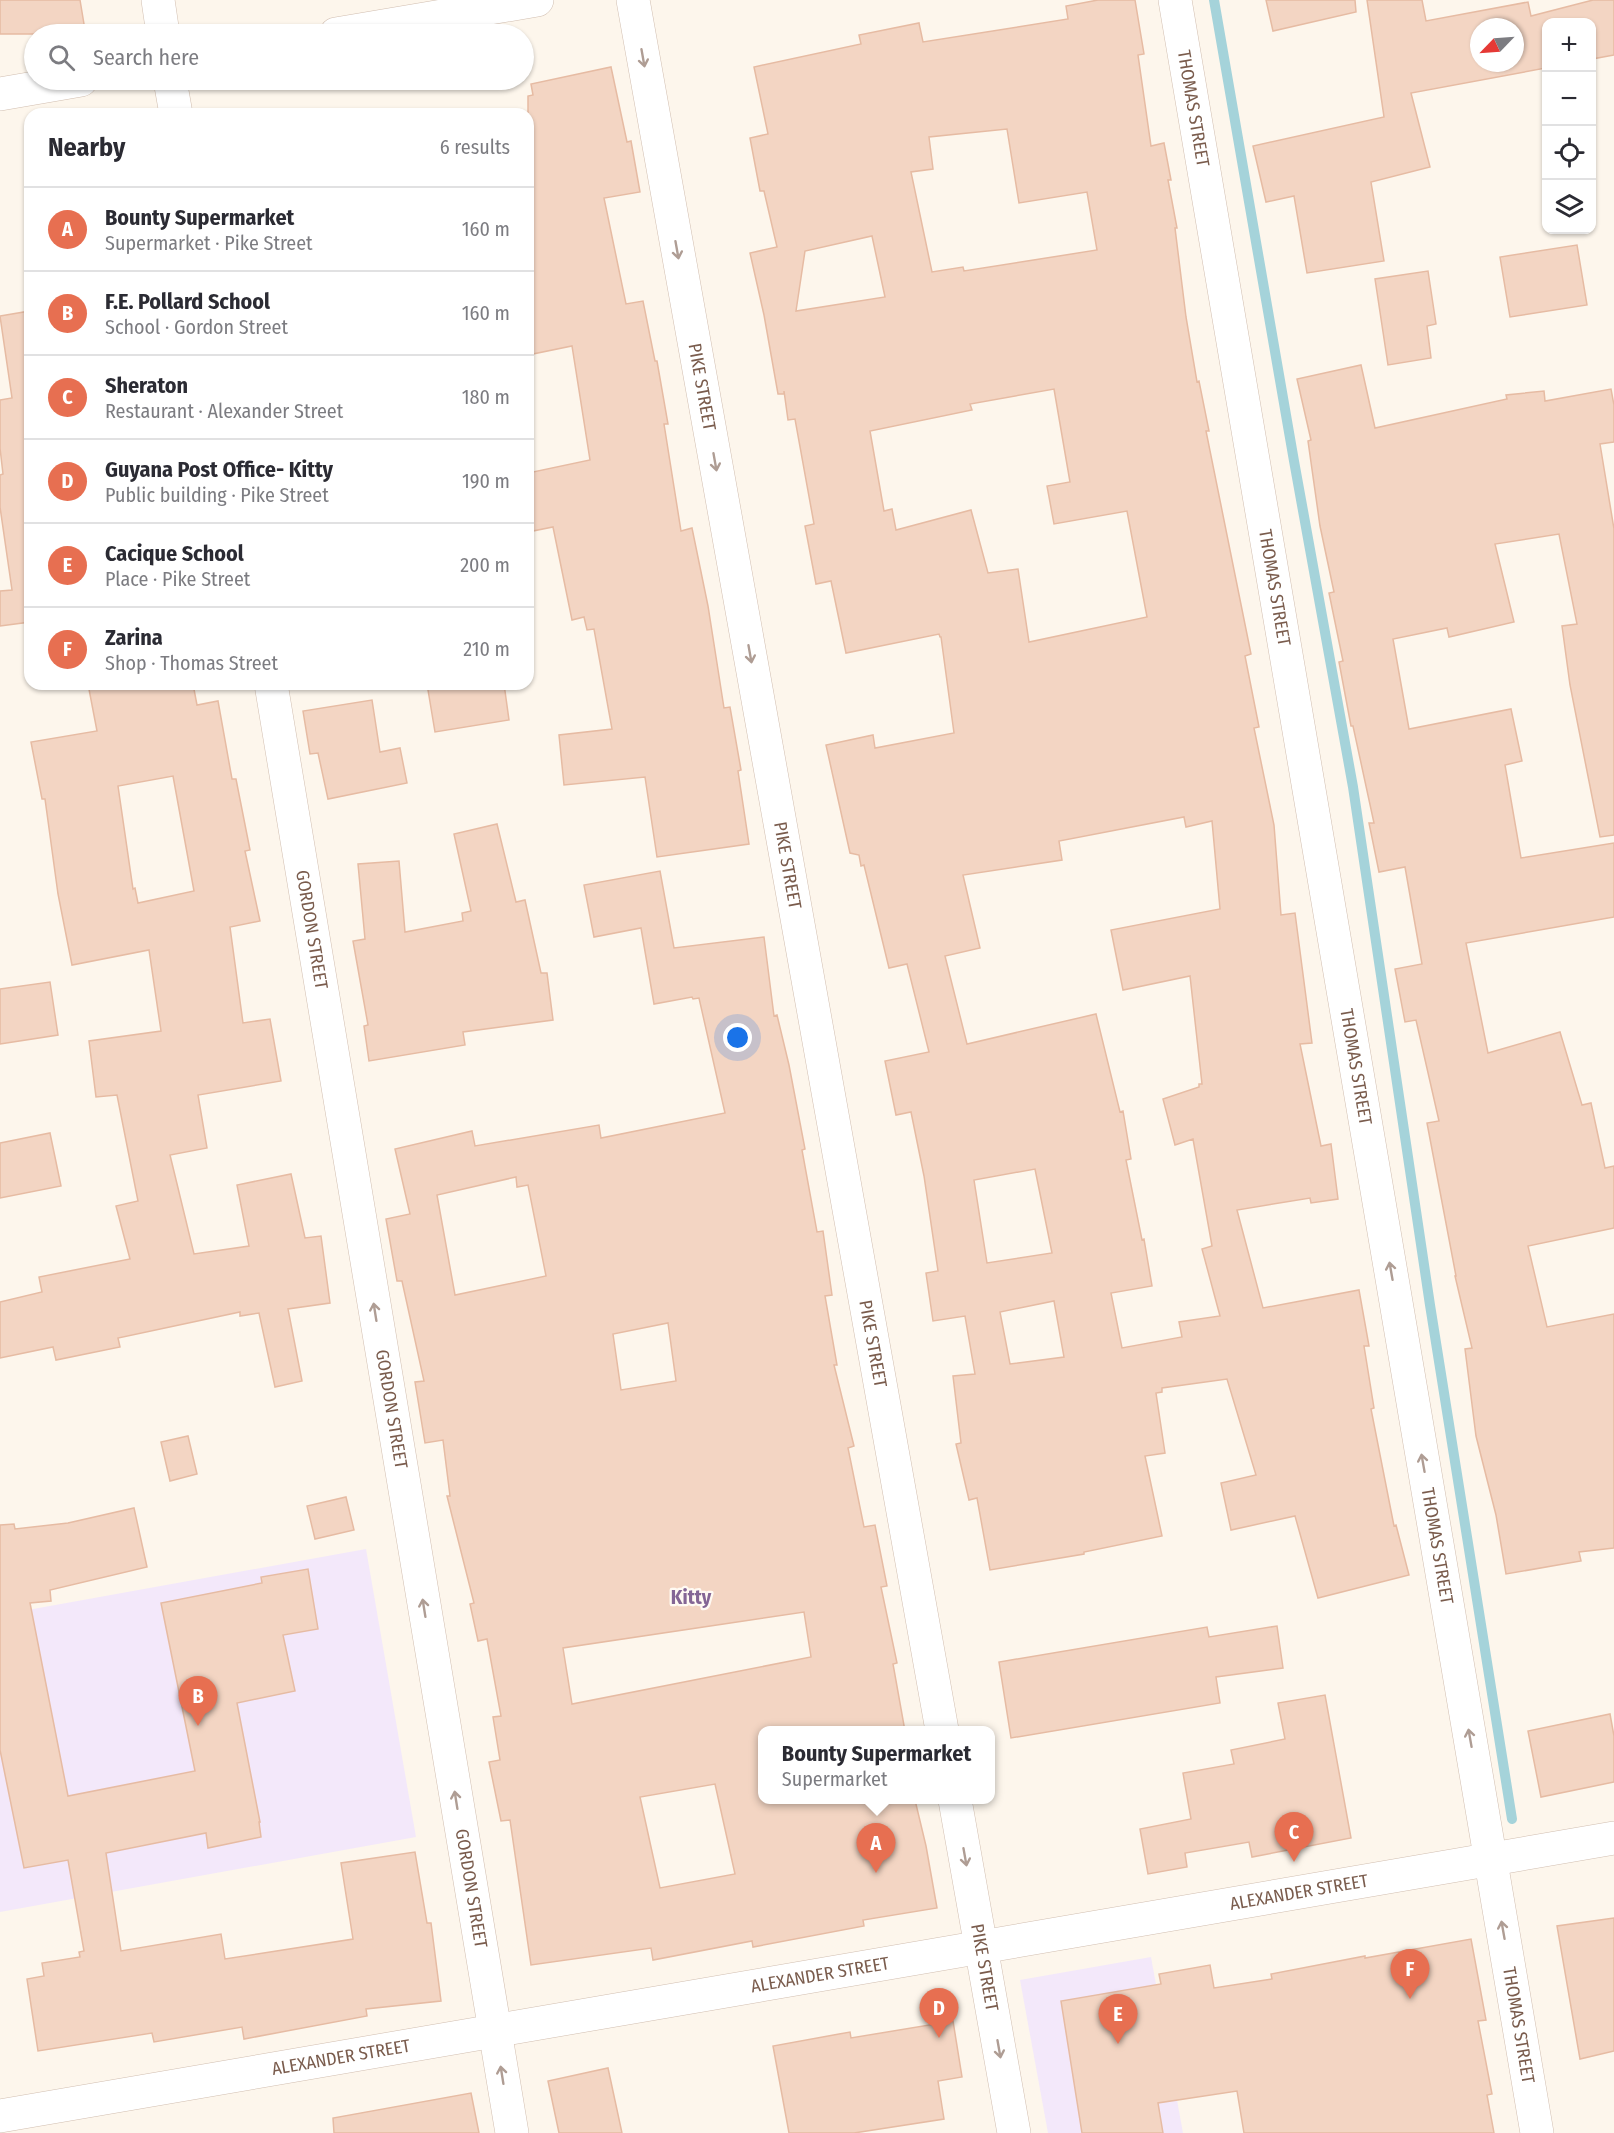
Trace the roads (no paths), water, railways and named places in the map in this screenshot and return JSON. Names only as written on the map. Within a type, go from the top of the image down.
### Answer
[{"type":"street","points":[[158,0],[162,24]]},
{"type":"street","points":[[395,24],[537,0]]},
{"type":"street","name":"PIKE STREET","points":[[633,0],[941,1726]]},
{"type":"street","name":"THOMAS STREET","points":[[1175,0],[1537,2133]]},
{"type":"street","points":[[0,94],[24,90]]},
{"type":"street","points":[[172,90],[175,108]]},
{"type":"street","name":"GORDON STREET","points":[[272,690],[512,2133]]},
{"type":"street","name":"PIKE STREET","points":[[956,1804],[1014,2133]]},
{"type":"street","name":"ALEXANDER STREET","points":[[13,2115],[1614,1838]]},
{"type":"waterway","points":[[1214,0],[1353,787],[1430,1305],[1512,1819]]},
{"type":"place","name":"F.E. Pollard School","points":[[198,1726]]},
{"type":"place","name":"Sheraton","points":[[1294,1862]]},
{"type":"place","name":"Bounty Supermarket","points":[[876,1873]]},
{"type":"place","name":"Zarina","points":[[1410,1999]]},
{"type":"place","name":"Guyana Post Office- Kitty","points":[[939,2038]]},
{"type":"place","name":"Cacique School","points":[[1118,2044]]},
{"type":"district","name":"Kitty","points":[[691,1597]]}]
